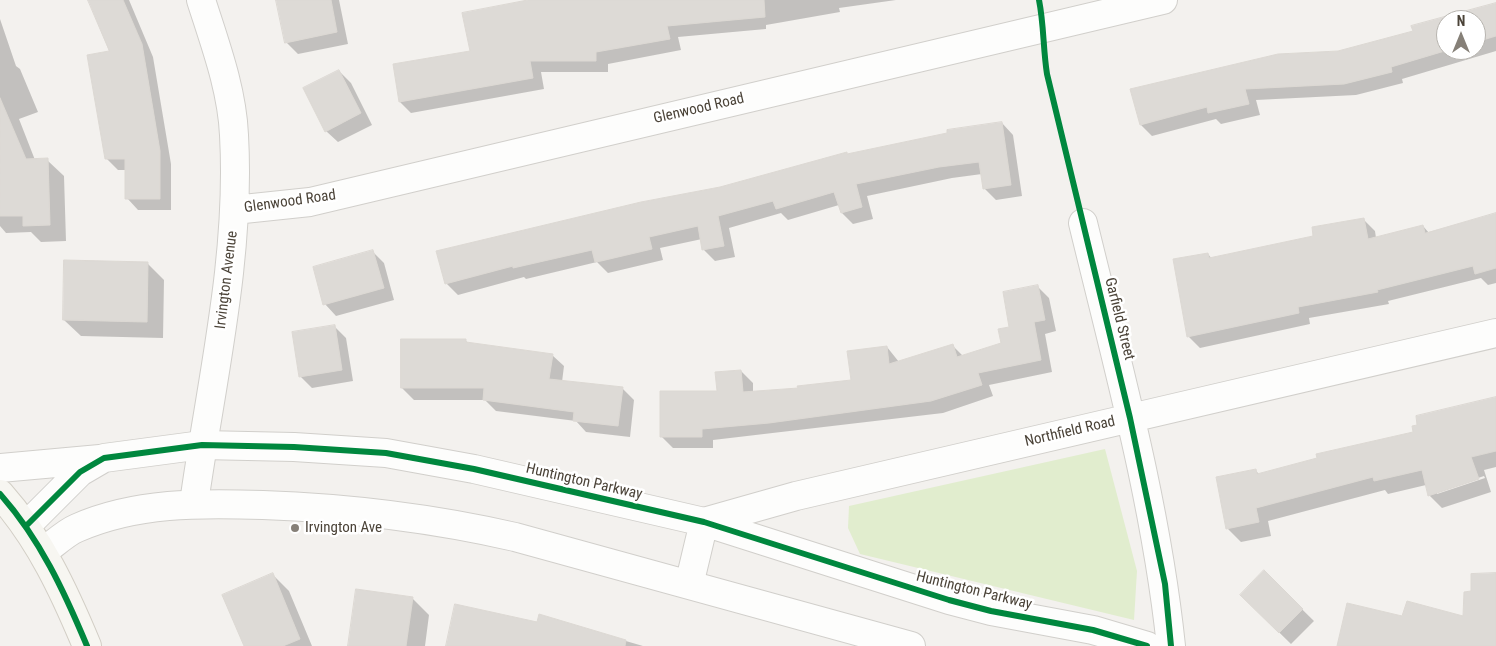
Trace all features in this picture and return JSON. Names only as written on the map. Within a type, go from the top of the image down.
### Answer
[{"type":"main road","points":[[0,494],[26,526],[43,552],[87,646]]},
{"type":"street","name":"Irvington Avenue","points":[[194,503],[229,287],[234,210],[234,134],[223,69],[201,0]]},
{"type":"street","name":"Glenwood Road","points":[[234,210],[310,202],[1163,0]]},
{"type":"street","name":"Garfield Street","points":[[1083,223],[1130,418],[1164,584],[1171,646]]},
{"type":"street","name":"Northfield Road","points":[[704,522],[796,496],[1496,333]]},
{"type":"street","name":"Huntington Parkway","points":[[26,526],[80,472],[104,458],[202,445],[294,447],[386,453],[474,469],[704,522],[949,600],[1093,630],[1147,646]]},
{"type":"street","points":[[0,468],[104,458]]},
{"type":"street","points":[[43,552],[75,529],[118,513],[194,503],[333,507],[462,525],[911,646]]},
{"type":"street","points":[[689,585],[704,522]]},
{"type":"green space","points":[[1105,449],[1137,571],[1134,620],[860,554],[848,528],[849,506]]},
{"type":"building","points":[[88,0],[123,0],[142,44],[160,151],[160,199],[125,199],[125,159],[105,159],[87,55],[109,51]]},
{"type":"building","points":[[276,0],[331,0],[337,32],[285,43]]},
{"type":"building","points":[[528,0],[764,0],[765,17],[667,26],[670,39],[596,52],[596,61],[530,61],[533,78],[399,102],[393,64],[470,51],[462,13]]},
{"type":"building","points":[[1496,3],[1496,36],[1486,39],[1486,10],[1470,10]]},
{"type":"building","points":[[1436,19],[1436,54],[1391,67],[1392,72],[1344,84],[1245,89],[1249,104],[1208,113],[1207,107],[1140,125],[1130,89],[1278,54],[1338,51],[1413,31],[1411,26]]},
{"type":"building","points":[[339,70],[361,113],[325,132],[303,88]]},
{"type":"building","points":[[0,98],[26,159],[48,158],[50,225],[23,226],[23,216],[0,216]]},
{"type":"building","points":[[1002,122],[1011,185],[983,189],[979,162],[939,167],[856,184],[862,207],[841,213],[834,192],[776,209],[773,201],[718,216],[724,246],[702,250],[698,226],[649,237],[652,249],[601,261],[595,262],[592,250],[513,268],[513,266],[445,284],[436,251],[641,202],[720,187],[847,152],[847,154],[947,133],[947,130]]},
{"type":"building","points":[[1496,213],[1496,268],[1475,274],[1473,266],[1377,290],[1378,292],[1298,307],[1299,313],[1187,337],[1173,259],[1208,253],[1209,258],[1313,236],[1312,227],[1364,218],[1368,239],[1423,225],[1425,233]]},
{"type":"building","points":[[373,250],[384,288],[323,305],[313,267]]},
{"type":"building","points":[[64,260],[148,262],[147,322],[63,320]]},
{"type":"building","points":[[1038,285],[1045,320],[1034,322],[1041,360],[978,373],[982,385],[931,401],[769,423],[702,429],[702,437],[660,437],[660,391],[717,391],[715,372],[741,370],[743,392],[798,388],[797,386],[851,380],[847,351],[887,346],[889,364],[953,344],[957,357],[1001,343],[998,329],[1009,327],[1003,292]]},
{"type":"building","points":[[335,325],[342,370],[299,377],[292,332]]},
{"type":"building","points":[[401,339],[466,339],[466,342],[553,354],[549,379],[623,387],[618,426],[573,421],[574,412],[483,400],[484,388],[401,388]]},
{"type":"building","points":[[1496,397],[1496,451],[1471,457],[1479,479],[1428,496],[1422,470],[1374,481],[1373,477],[1256,508],[1259,522],[1226,529],[1216,477],[1256,469],[1257,474],[1317,458],[1316,454],[1413,432],[1412,426],[1417,425],[1416,416]]},
{"type":"building","points":[[1264,570],[1303,609],[1279,633],[1240,595]]},
{"type":"building","points":[[273,573],[300,639],[283,646],[244,646],[222,595]]},
{"type":"building","points":[[1496,573],[1496,646],[1337,646],[1347,603],[1402,616],[1407,601],[1463,616],[1464,592],[1471,591],[1471,574]]},
{"type":"building","points":[[356,589],[413,597],[406,646],[348,646]]},
{"type":"building","points":[[455,604],[537,622],[539,614],[626,640],[625,646],[446,646]]},
{"type":"cycle path","points":[[1039,0],[1047,74],[1130,418],[1165,584],[1171,646]]},
{"type":"cycle path","points":[[26,526],[80,472],[104,458],[202,445],[294,447],[386,453],[474,469],[704,522],[949,600],[991,611],[1093,630],[1147,646]]},
{"type":"cycle path","points":[[0,494],[27,529],[50,566],[87,646]]},
{"type":"place","name":"Irvington Ave","points":[[295,528]]}]
